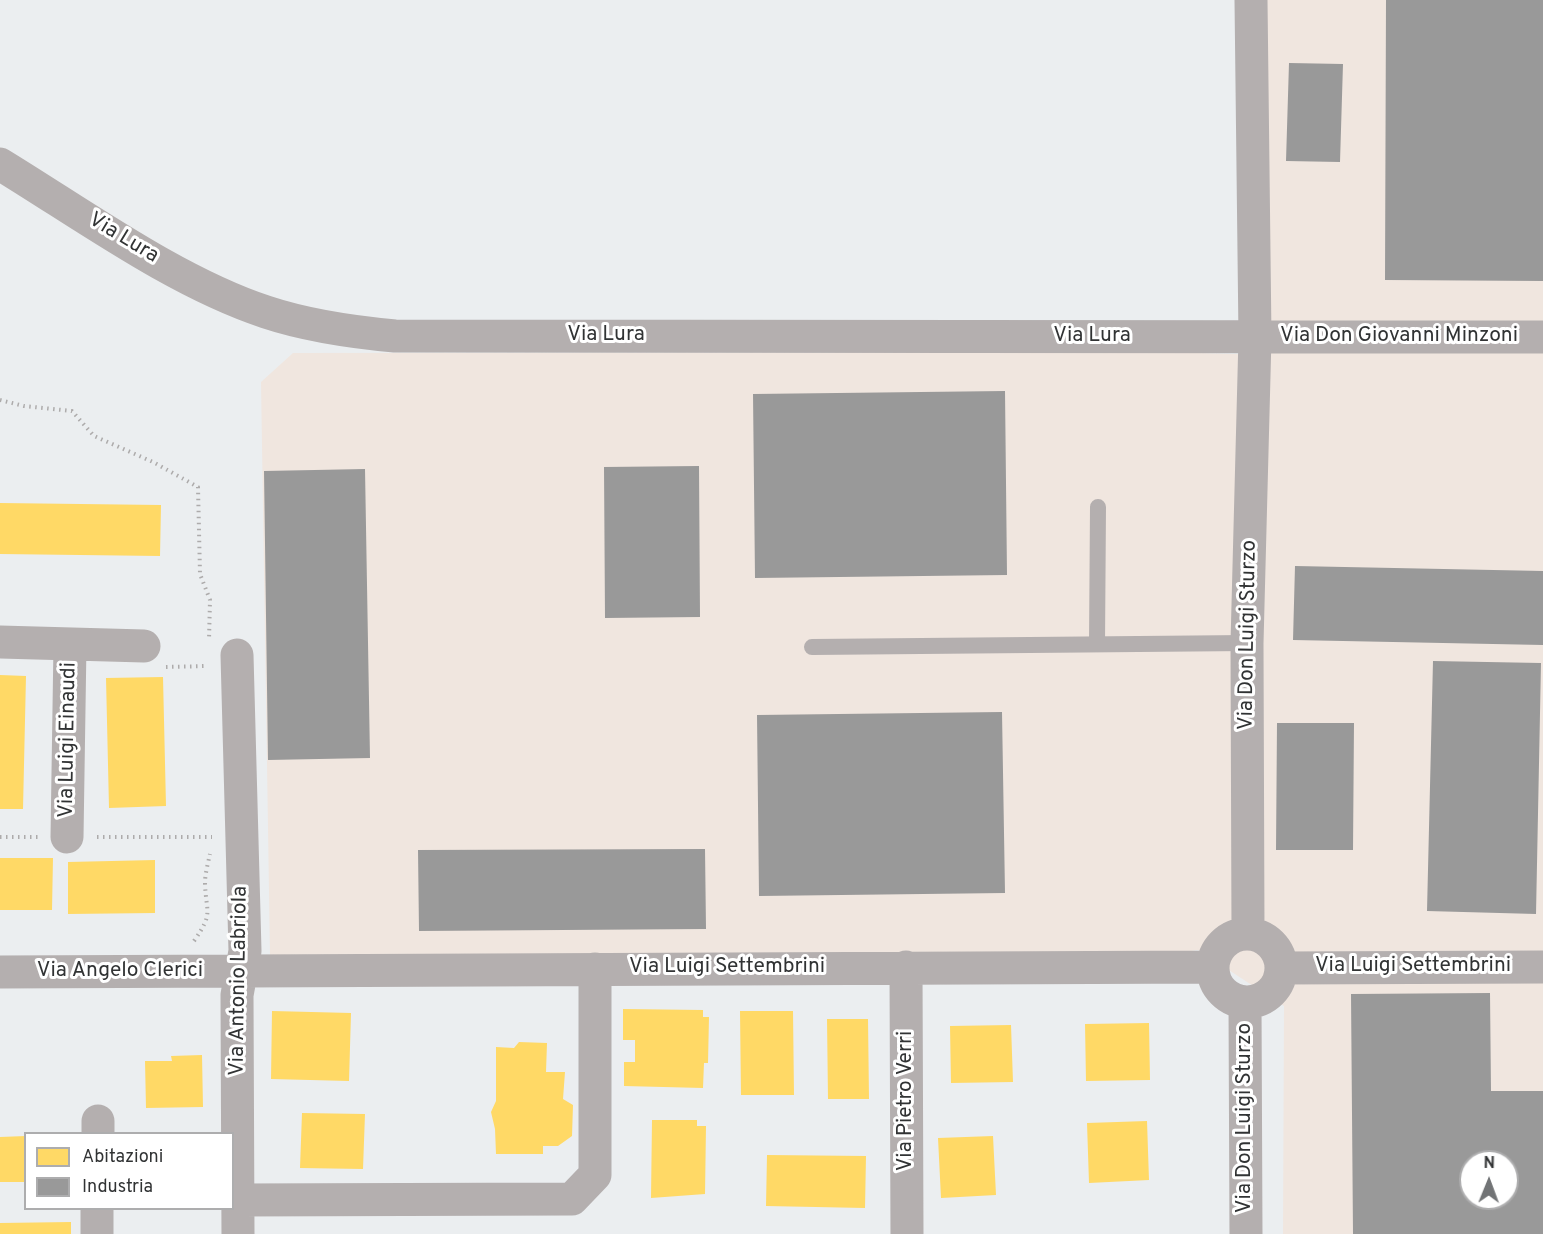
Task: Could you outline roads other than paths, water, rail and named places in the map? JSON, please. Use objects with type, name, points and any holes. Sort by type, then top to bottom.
[{"type":"street","name":"Via Don Luigi Sturzo","points":[[1248,933],[1247,643],[1255,337],[1251,0]]},
{"type":"street","name":"Via Lura","points":[[0,164],[158,261],[224,295],[264,312],[342,331],[395,336],[1255,337]]},
{"type":"street","name":"Via Don Giovanni Minzoni","points":[[1255,337],[1543,337]]},
{"type":"street","name":"Via Luigi Einaudi","points":[[0,642],[144,646]]},
{"type":"street","name":"Via Luigi Einaudi","points":[[68,837],[70,644]]},
{"type":"street","name":"Via Antonio Labriola","points":[[216,655],[245,951],[237,995],[238,1234]]},
{"type":"street","points":[[1248,933],[1258,935],[1276,948],[1282,968],[1280,979],[1267,997],[1245,1003],[1231,998],[1220,988],[1213,968],[1220,947],[1228,940],[1248,933]]},
{"type":"street","name":"Via Luigi Settembrini","points":[[240,971],[906,967],[1099,958],[1213,968]]},
{"type":"street","name":"Via Pietro Verri","points":[[906,967],[907,1234]]},
{"type":"street","name":"Via Luigi Settembrini","points":[[1282,968],[1543,967]]},
{"type":"street","points":[[237,1200],[572,1199],[595,1175],[595,969]]},
{"type":"street","name":"Via Angelo Clerici","points":[[0,972],[240,971]]},
{"type":"street","name":"Via Don Luigi Sturzo","points":[[1245,1003],[1246,1234]]},
{"type":"street","points":[[97,1210],[97,1234]]},
{"type":"lane","points":[[1098,507],[1098,644]]},
{"type":"lane","points":[[812,647],[1247,643]]}]
